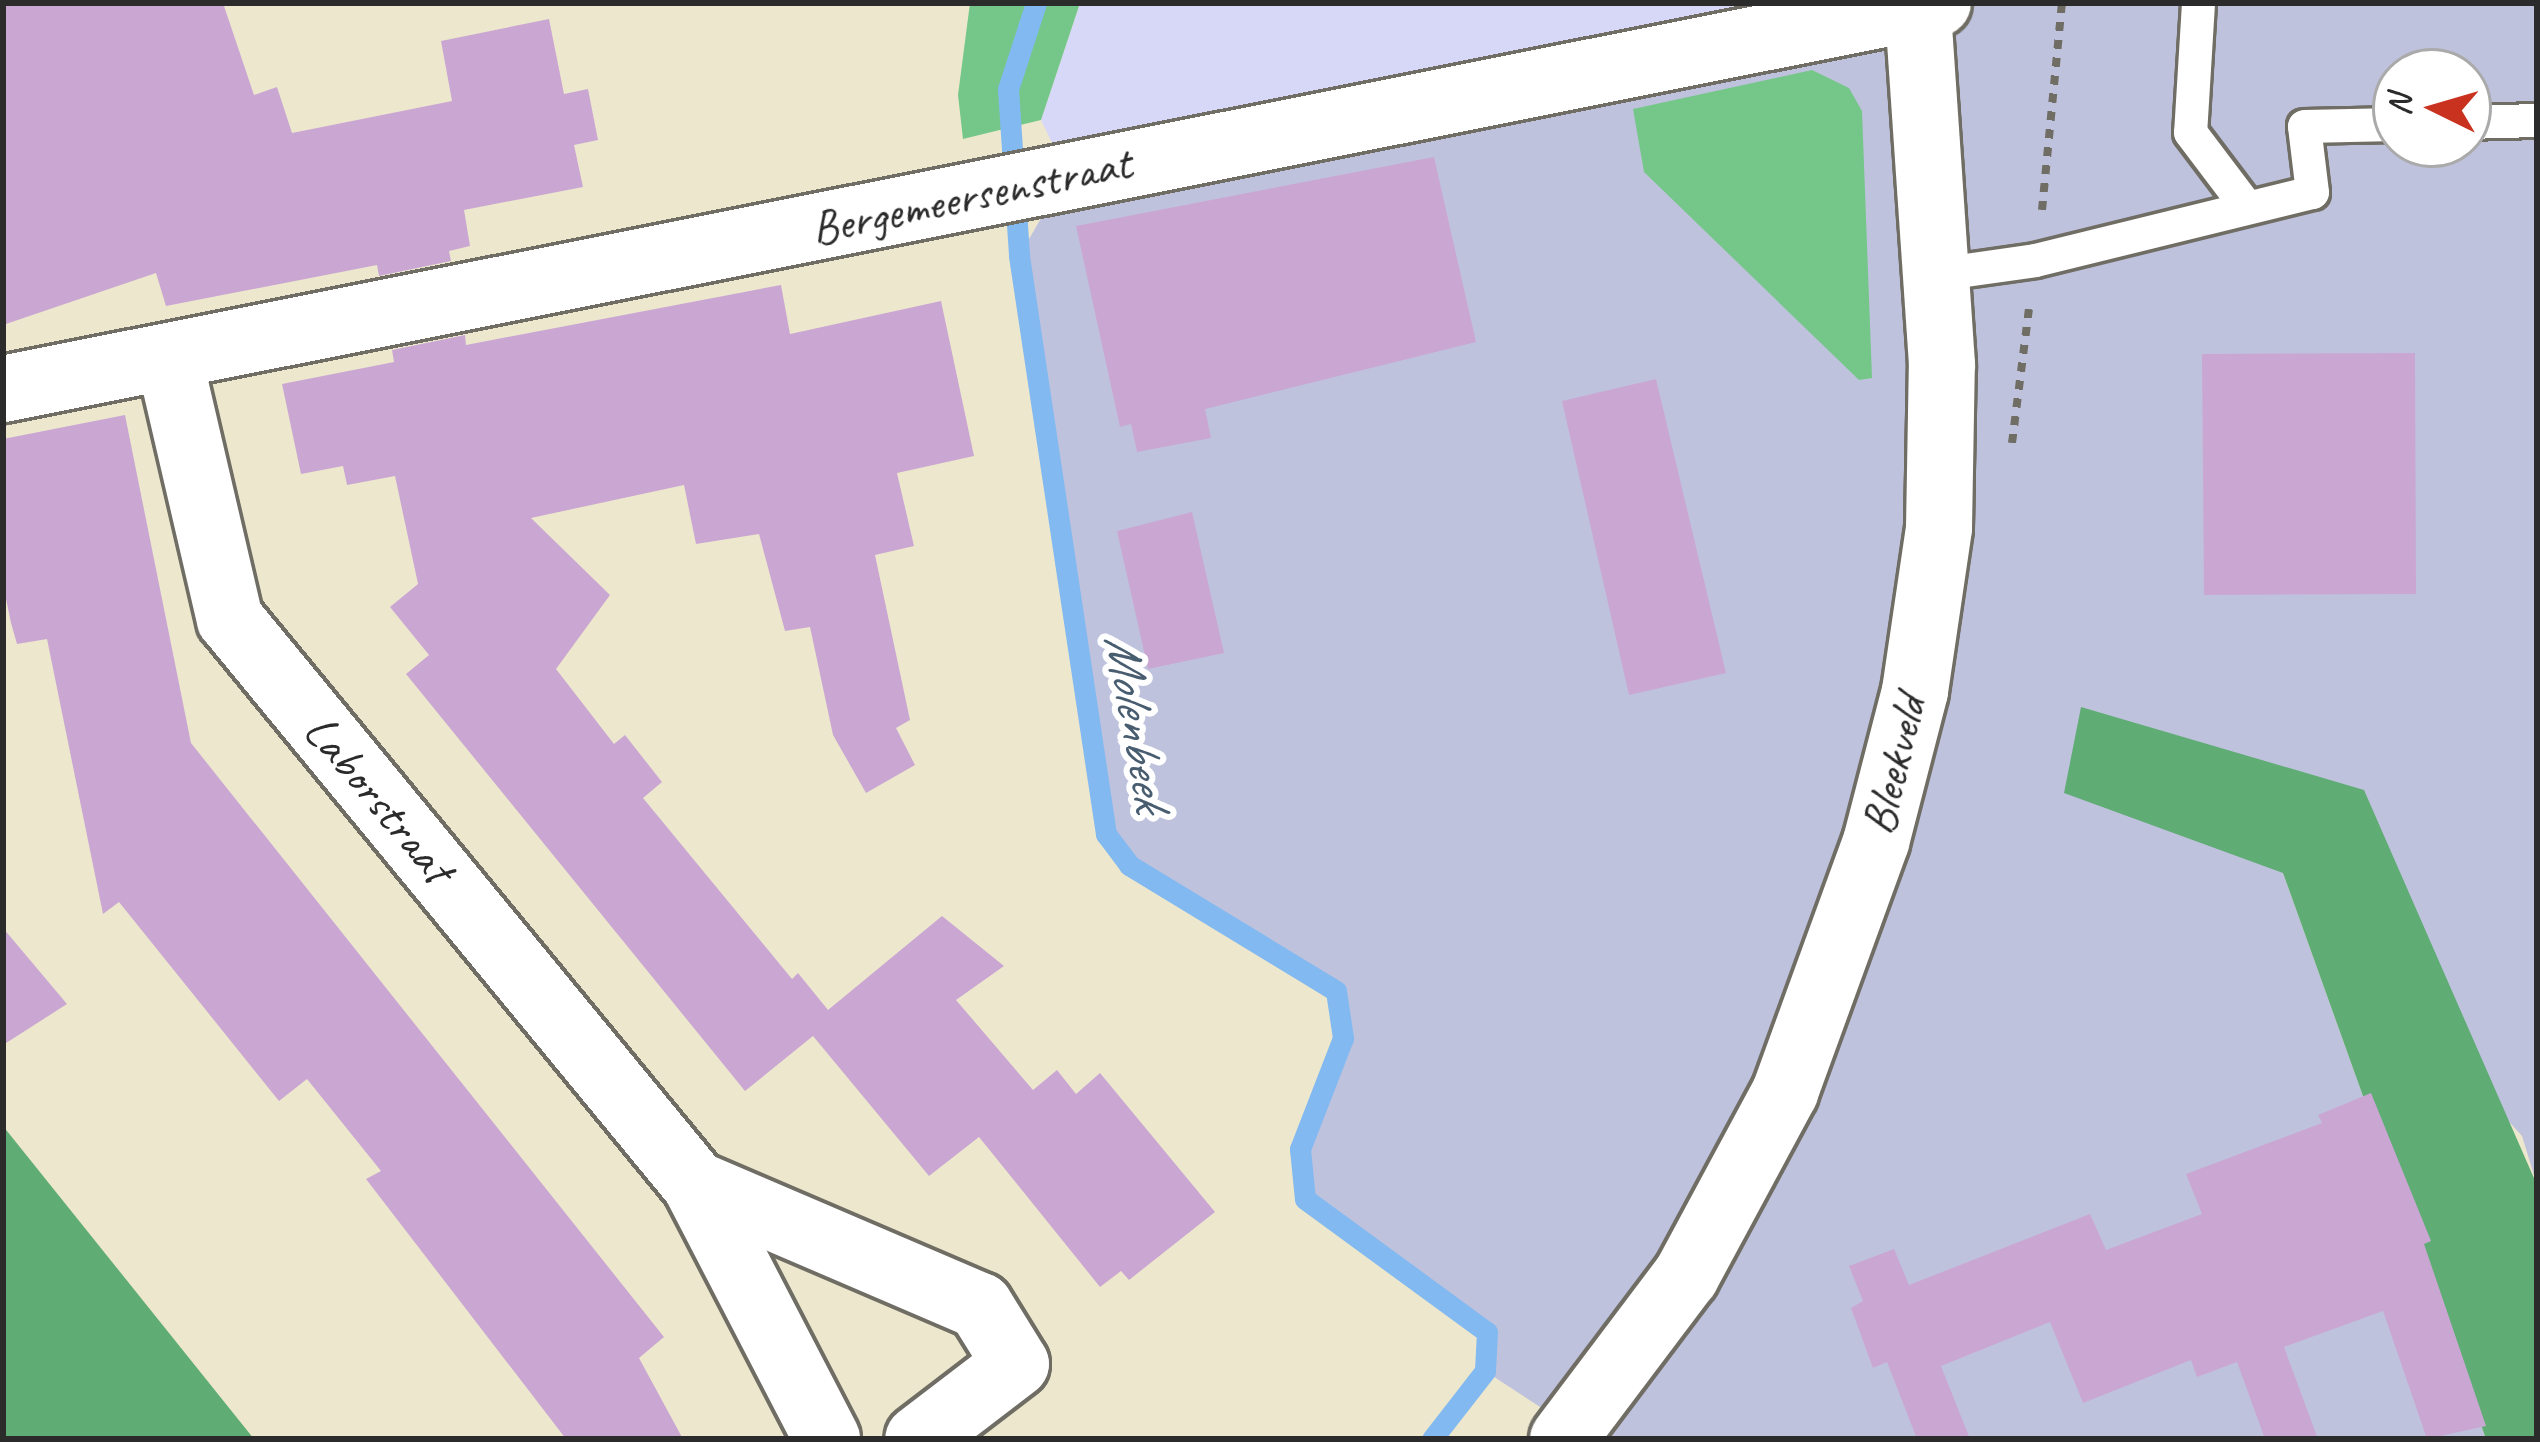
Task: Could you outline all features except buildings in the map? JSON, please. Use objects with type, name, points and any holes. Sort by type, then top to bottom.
[{"type":"street","name":"Bergemeersenstraat","points":[[3,389],[170,362],[1067,174],[1928,8]]},
{"type":"street","name":"Bleekveld","points":[[1563,1439],[1686,1276],[1785,1091],[1876,842],[1915,691],[1939,528],[1928,8]]},
{"type":"street","name":"Laborstraat","points":[[170,362],[230,619],[695,1184],[827,1439]]},
{"type":"street","name":"Laborstraat","points":[[695,1184],[980,1306],[1016,1364],[918,1439]]},
{"type":"lane","points":[[2198,3],[2190,132],[2246,206]]},
{"type":"lane","points":[[2492,121],[2537,120]]},
{"type":"lane","points":[[1937,274],[2035,260],[2312,192],[2303,127],[2372,125]]},
{"type":"shaded area","points":[[1080,3],[1938,3],[1067,174],[1041,120]]},
{"type":"shaded area","points":[[1938,3],[2537,3],[2537,1185],[2522,1136],[2283,873],[2486,1439],[1589,1439],[1485,1371],[1487,1332],[1305,1199],[1300,1149],[1343,1038],[1336,991],[1129,865],[1106,834],[1019,256],[1067,174]]},
{"type":"green space","points":[[970,3],[1080,3],[1041,120],[963,139],[958,95]]},
{"type":"green space","points":[[1812,70],[1849,88],[1862,111],[1872,378],[1859,380],[1644,172],[1633,109]]},
{"type":"green space","points":[[2081,707],[2364,790],[2537,1185],[2537,1439],[2486,1439],[2283,873],[2064,793]]},
{"type":"green space","points":[[3,1126],[254,1439],[3,1439]]},
{"type":"waterway","name":"Molenbeek","points":[[1036,3],[1008,89],[1019,256],[1106,834],[1129,865],[1336,991],[1343,1038],[1300,1149],[1305,1199],[1487,1332],[1485,1371],[1432,1439]]}]
